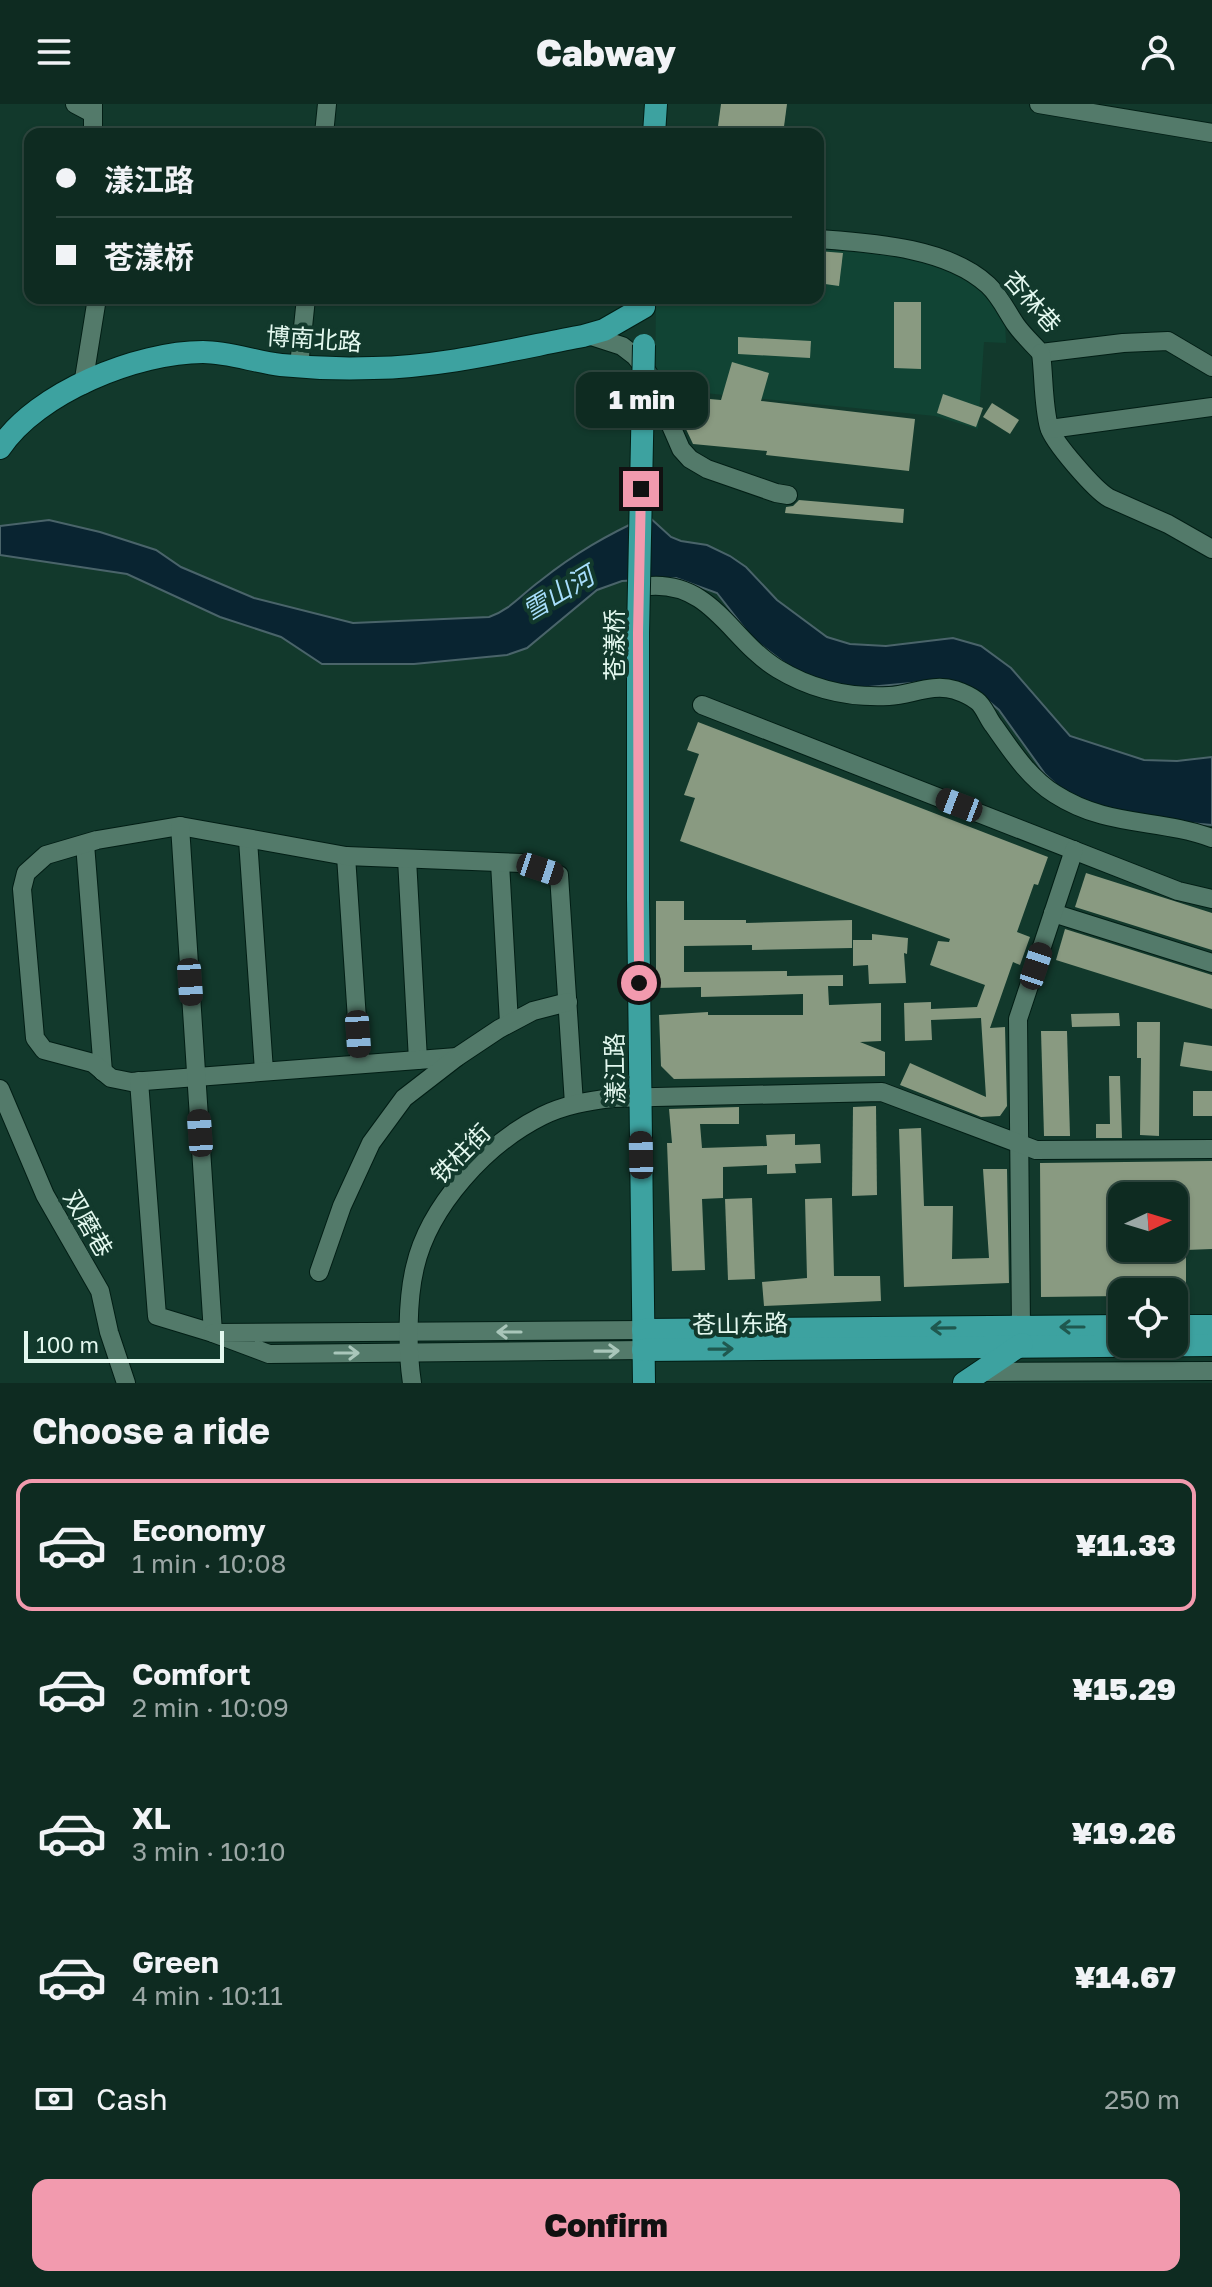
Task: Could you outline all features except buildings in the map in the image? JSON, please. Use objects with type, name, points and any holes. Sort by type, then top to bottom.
[{"type":"main road","points":[[654,128],[656,104]]},
{"type":"main road","name":"博南北路","points":[[0,448],[37,410],[83,385],[143,361],[185,353],[218,353],[299,366],[373,368],[424,365],[588,335],[604,330],[643,304]]},
{"type":"main road","name":"苍漾桥","points":[[638,898],[638,633],[645,304]]},
{"type":"main road","name":"漾江路","points":[[638,898],[644,1383]]},
{"type":"main road","points":[[1188,1326],[1212,1326]]},
{"type":"main road","name":"苍山东路","points":[[1022,1336],[1108,1327]]},
{"type":"main road","points":[[973,1378],[1022,1336]]},
{"type":"main road","name":"苍山东路","points":[[643,1340],[1022,1336],[1212,1345]]},
{"type":"street","points":[[75,104],[92,107],[93,128]]},
{"type":"street","points":[[325,128],[327,104]]},
{"type":"street","points":[[1039,104],[1212,133]]},
{"type":"street","name":"杏林巷","points":[[824,240],[865,243],[932,255],[953,262],[988,285],[1019,329],[1041,353],[1168,341],[1212,367]]},
{"type":"street","points":[[83,385],[96,304]]},
{"type":"street","points":[[299,366],[305,304]]},
{"type":"street","points":[[588,335],[622,346],[635,356],[648,373],[681,449],[690,459],[707,469],[788,495]]},
{"type":"street","points":[[1041,353],[1050,429],[1100,493],[1168,524],[1212,549]]},
{"type":"street","points":[[1050,429],[1212,407]]},
{"type":"street","points":[[650,586],[683,588],[704,599],[775,668],[806,684],[843,694],[890,696],[931,688],[954,690],[979,702],[1020,763],[1052,793],[1084,810],[1123,821],[1197,832],[1212,838]]},
{"type":"street","points":[[702,705],[1178,891],[1212,899]]},
{"type":"street","points":[[139,1081],[157,1316],[213,1333],[180,826]]},
{"type":"street","points":[[457,1057],[139,1081],[111,1078],[93,1063],[44,1050],[35,1038],[22,889],[26,873],[46,855],[85,844],[180,826],[346,856],[522,863],[559,875],[574,1104]]},
{"type":"street","points":[[248,840],[264,1071]]},
{"type":"street","points":[[85,844],[103,1072]]},
{"type":"street","points":[[1022,1336],[1018,1019],[1074,850]]},
{"type":"street","points":[[346,856],[360,1064]]},
{"type":"street","points":[[407,859],[418,1060]]},
{"type":"street","points":[[500,863],[509,1023]]},
{"type":"street","points":[[1053,913],[1212,963]]},
{"type":"street","points":[[319,1272],[342,1206],[371,1143],[404,1098],[457,1057],[509,1023],[533,1011],[568,1002]]},
{"type":"street","name":"双磨巷","points":[[0,1089],[45,1195],[100,1291],[109,1332],[126,1383]]},
{"type":"street","name":"铁柱街","points":[[412,1383],[411,1291],[415,1265],[428,1231],[446,1200],[465,1175],[514,1134],[540,1117],[574,1104],[612,1098],[882,1092],[1036,1150],[1212,1149]]},
{"type":"street","name":"苍山东路","points":[[213,1333],[411,1332],[643,1340]]},
{"type":"street","name":"苍山东路","points":[[213,1333],[269,1354],[411,1353],[643,1340]]},
{"type":"street","points":[[973,1378],[1212,1371]]},
{"type":"shaded area","points":[[824,247],[938,261],[980,285],[1005,321],[1006,343],[984,342],[978,429],[935,416],[655,388],[656,304],[824,304]]},
{"type":"water","name":"雪山河","points":[[648,516],[671,537],[707,545],[730,556],[746,567],[777,600],[827,637],[850,644],[886,646],[953,638],[981,646],[1011,668],[1070,736],[1144,760],[1177,761],[1212,757],[1212,825],[1132,818],[1086,803],[1061,789],[1045,774],[999,710],[979,693],[922,682],[858,688],[834,685],[794,670],[753,639],[717,593],[676,578],[622,581],[597,590],[527,648],[507,655],[414,664],[322,664],[281,637],[220,617],[127,574],[0,555],[0,526],[49,520],[156,550],[181,567],[254,598],[353,623],[489,617],[510,606],[579,553]]},
{"type":"route","points":[[639,983],[638,633],[641,489]]}]
